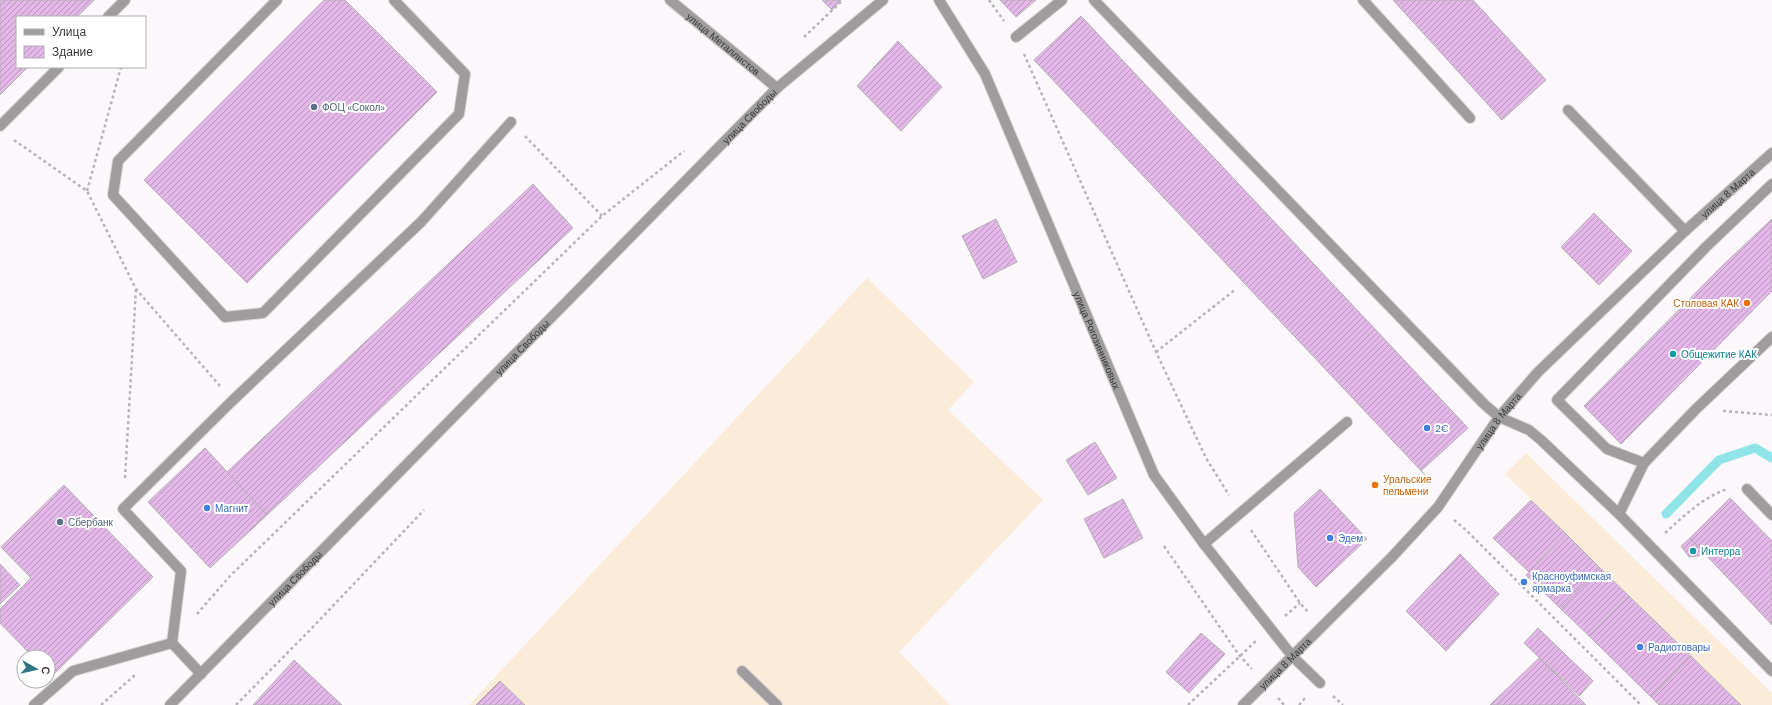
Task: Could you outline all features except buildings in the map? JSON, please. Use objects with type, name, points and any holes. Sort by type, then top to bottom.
[{"type":"street","points":[[109,16],[125,0]]},
{"type":"street","points":[[277,0],[118,161],[113,195],[225,317],[263,313],[459,114],[465,74],[394,0]]},
{"type":"street","name":"улица Металлистов","points":[[670,0],[777,88]]},
{"type":"street","name":"улица Свободы","points":[[170,705],[777,88],[883,0]]},
{"type":"street","name":"улица Рогозинниковых","points":[[939,0],[985,74],[1154,475],[1204,544],[1293,657],[1320,683]]},
{"type":"street","points":[[1016,38],[1062,0]]},
{"type":"street","points":[[1094,0],[1479,398],[1499,417],[1529,430],[1619,514],[1772,671]]},
{"type":"street","points":[[1363,0],[1470,118]]},
{"type":"street","points":[[0,126],[58,68]]},
{"type":"street","points":[[1568,110],[1685,231]]},
{"type":"street","points":[[172,643],[181,571],[123,509],[232,401],[421,222],[511,122]]},
{"type":"street","name":"улица 8 Марта","points":[[1243,705],[1392,557],[1438,507],[1499,417],[1538,372],[1685,231],[1772,153]]},
{"type":"street","points":[[1644,463],[1607,450],[1557,400],[1706,247],[1772,184]]},
{"type":"street","points":[[1619,514],[1644,463],[1696,409],[1772,337]]},
{"type":"street","points":[[1204,544],[1347,422]]},
{"type":"street","points":[[1747,489],[1772,515]]},
{"type":"street","points":[[172,643],[201,674]]},
{"type":"street","points":[[34,705],[72,671],[172,643]]},
{"type":"street","points":[[742,671],[777,705]]},
{"type":"path","points":[[803,38],[843,0]]},
{"type":"path","points":[[989,0],[1016,38],[1156,352],[1206,458],[1240,513],[1300,603],[1322,628]]},
{"type":"path","points":[[87,192],[121,68]]},
{"type":"path","points":[[511,122],[602,216]]},
{"type":"path","points":[[12,139],[87,192],[136,289],[232,401]]},
{"type":"path","points":[[196,615],[230,576],[602,216],[689,147]]},
{"type":"path","points":[[123,509],[136,289]]},
{"type":"path","points":[[1156,352],[1236,289]]},
{"type":"path","points":[[1696,409],[1772,415]]},
{"type":"path","points":[[1650,546],[1698,503],[1716,492],[1731,487],[1747,489]]},
{"type":"path","points":[[1438,507],[1466,530],[1641,705]]},
{"type":"path","points":[[236,705],[311,629],[424,510]]},
{"type":"path","points":[[1164,546],[1239,655],[1284,705]]},
{"type":"path","points":[[1188,705],[1239,655],[1300,603]]},
{"type":"path","points":[[101,705],[136,674]]},
{"type":"shaded area","points":[[867,278],[974,382],[948,410],[1043,500],[899,652],[950,705],[469,705]]},
{"type":"shaded area","points":[[1526,453],[1772,693],[1772,705],[1741,705],[1505,474]]},
{"type":"waterway","points":[[1666,514],[1719,460],[1755,448],[1772,458]]},
{"type":"place","name":"ФОЦ «Сокол»","points":[[314,107]]},
{"type":"place","name":"Столовая КАК","points":[[1747,303]]},
{"type":"place","name":"Общежитие КАК","points":[[1673,354]]},
{"type":"place","name":"2€","points":[[1427,428]]},
{"type":"place","name":"Уральские пельмени","points":[[1375,485]]},
{"type":"place","name":"Магнит","points":[[207,508]]},
{"type":"place","name":"Сбербанк","points":[[60,522]]},
{"type":"place","name":"Эдем","points":[[1330,538]]},
{"type":"place","name":"Интерра","points":[[1693,551]]},
{"type":"place","name":"Красноуфимская ярмарка","points":[[1524,582]]},
{"type":"place","name":"Радиотовары","points":[[1640,647]]}]
